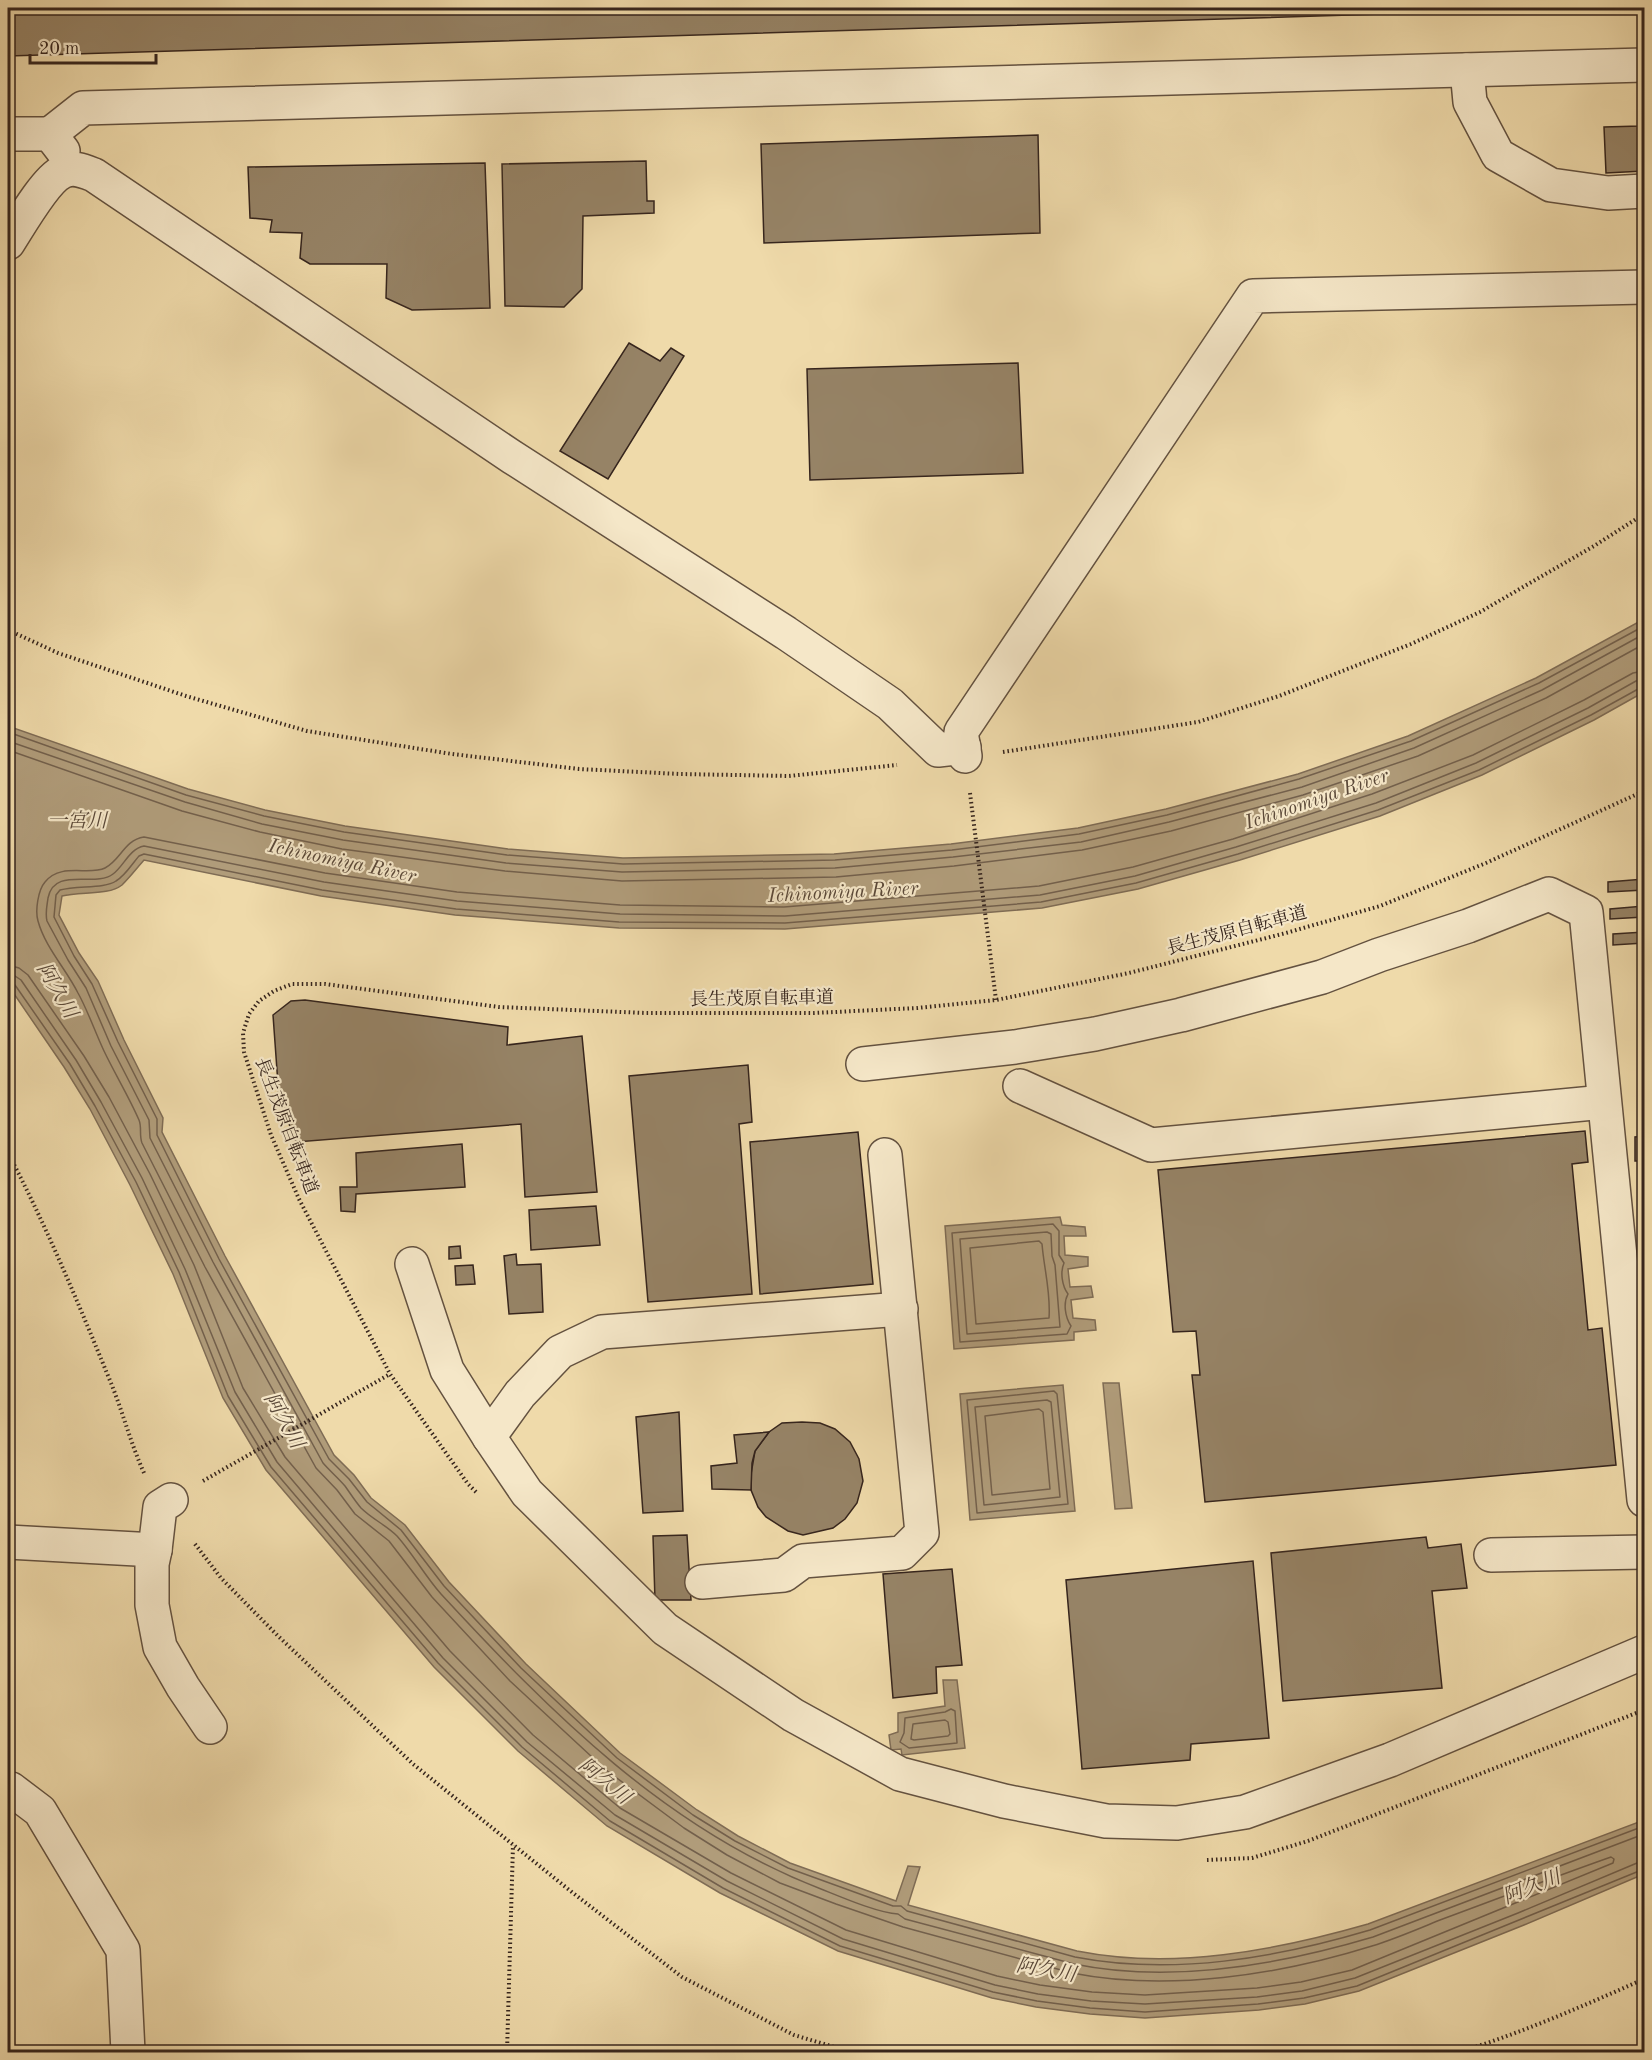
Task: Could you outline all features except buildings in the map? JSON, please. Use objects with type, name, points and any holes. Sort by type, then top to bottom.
[{"type":"street","points":[[8,134],[50,134],[83,108],[1644,65]]},
{"type":"street","points":[[1467,70],[1470,102],[1498,155],[1551,185],[1608,193],[1644,191]]},
{"type":"street","points":[[50,134],[77,169]]},
{"type":"street","points":[[8,243],[48,184],[62,172],[77,169],[94,175],[512,457],[786,633],[890,704],[938,750],[966,763]]},
{"type":"street","points":[[966,763],[961,732],[1253,296],[1644,287]]},
{"type":"street","points":[[863,1064],[1016,1047],[1095,1034],[1181,1015],[1322,977],[1379,955],[1468,926],[1549,894],[1586,912],[1644,1500]]},
{"type":"street","points":[[1020,1086],[1151,1145],[1604,1102]]},
{"type":"street","points":[[702,1582],[784,1575],[803,1561],[902,1553],[922,1533],[885,1155]]},
{"type":"street","points":[[412,1264],[447,1370],[527,1493],[665,1629],[793,1714],[900,1774],[1004,1801],[1106,1821],[1177,1823],[1245,1812],[1390,1760],[1644,1653]]},
{"type":"street","points":[[489,1437],[519,1394],[560,1352],[602,1332],[901,1309]]},
{"type":"street","points":[[166,1503],[152,1564],[152,1605],[160,1647],[183,1687],[210,1726]]},
{"type":"street","points":[[8,1542],[154,1550]]},
{"type":"street","points":[[1491,1555],[1644,1552]]},
{"type":"street","points":[[8,1789],[40,1811],[123,1950],[128,2052]]},
{"type":"path","points":[[966,763],[996,1000]]},
{"type":"path","name":"長生茂原自転車道","points":[[477,1492],[468,1484],[390,1374],[299,1199],[271,1135],[244,1052],[243,1033],[249,1014],[259,1001],[274,991],[292,984],[325,984],[499,1007],[645,1013],[814,1013],[917,1008],[996,1000],[1129,973],[1286,933],[1380,906],[1486,863],[1644,791]]},
{"type":"path","points":[[8,1153],[63,1269],[111,1385],[134,1451],[176,1519],[221,1578],[413,1764],[573,1893],[682,1977],[794,2035],[851,2052]]},
{"type":"path","points":[[166,1503],[390,1374]]},
{"type":"path","points":[[1197,1860],[1252,1858],[1308,1840],[1644,1710]]},
{"type":"path","points":[[507,2052],[513,1844]]},
{"type":"path","points":[[1459,2052],[1577,2008],[1644,1979]]},
{"type":"water","points":[[1644,619],[1644,692],[1594,720],[1482,775],[1380,816],[1240,860],[1138,889],[1042,908],[785,929],[619,928],[455,915],[321,896],[144,860],[122,885],[116,888],[109,891],[62,896],[59,915],[79,953],[98,981],[124,1040],[163,1118],[162,1132],[225,1256],[334,1455],[354,1475],[371,1498],[405,1525],[449,1582],[526,1664],[620,1753],[697,1810],[738,1836],[790,1863],[896,1901],[908,1866],[920,1867],[908,1905],[1077,1951],[1150,1959],[1223,1955],[1296,1942],[1368,1924],[1644,1820],[1644,1874],[1359,1991],[1305,2004],[1259,2010],[1145,2018],[1036,2007],[992,1998],[838,1951],[720,1893],[607,1826],[518,1751],[434,1667],[266,1470],[223,1398],[173,1274],[90,1109],[8,985],[8,726],[188,789],[265,810],[345,826],[508,849],[623,858],[834,854],[951,844],[1078,828],[1166,809],[1298,774],[1408,736],[1536,678]]},
{"type":"water","points":[[1060,1217],[1062,1225],[1085,1227],[1086,1236],[1064,1236],[1065,1255],[1088,1257],[1088,1266],[1068,1269],[1070,1287],[1091,1286],[1093,1297],[1071,1300],[1073,1318],[1095,1320],[1096,1330],[1074,1332],[1074,1340],[954,1349],[945,1226]]},
{"type":"water","points":[[1103,1383],[1119,1383],[1132,1508],[1115,1509]]},
{"type":"water","points":[[1063,1385],[1075,1511],[970,1520],[960,1394]]},
{"type":"water","points":[[943,1680],[957,1680],[965,1748],[902,1755],[901,1749],[891,1750],[889,1735],[898,1732],[898,1713],[945,1706]]},
{"type":"water label","name":"Ichinomiya River","points":[[1317,800]]},
{"type":"water label","name":"一宮川","points":[[77,822]]},
{"type":"water label","name":"Ichinomiya River","points":[[342,862]]},
{"type":"water label","name":"Ichinomiya River","points":[[843,893]]},
{"type":"water label","name":"阿久川","points":[[56,991]]},
{"type":"water label","name":"阿久川","points":[[283,1421]]},
{"type":"water label","name":"阿久川","points":[[604,1782]]},
{"type":"water label","name":"阿久川","points":[[1532,1888]]},
{"type":"water label","name":"阿久川","points":[[1046,1971]]}]
